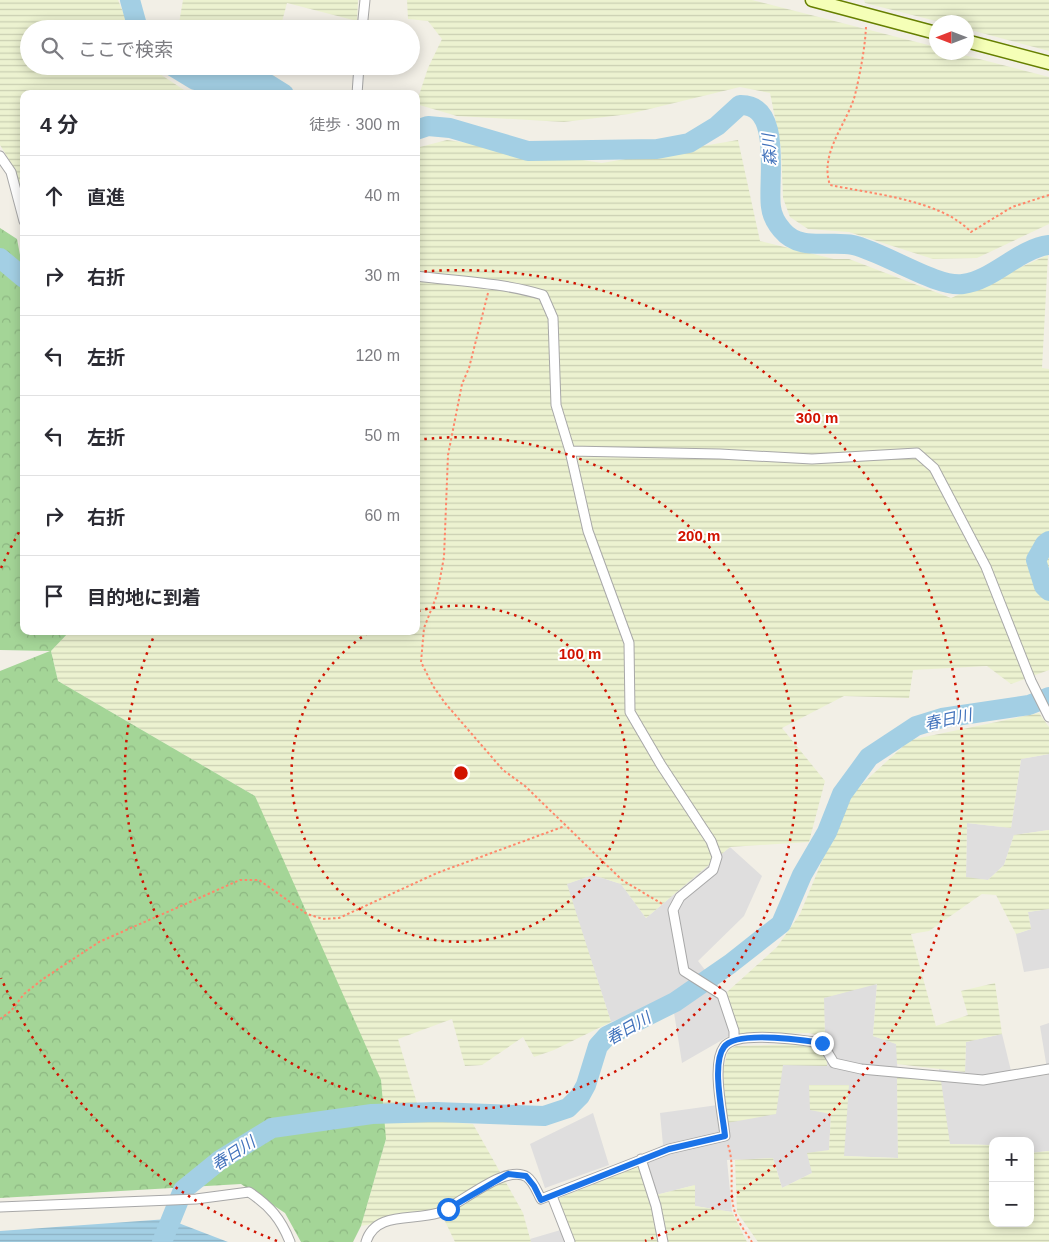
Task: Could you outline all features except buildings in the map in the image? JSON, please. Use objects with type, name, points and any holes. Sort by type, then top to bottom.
[{"type":"street","points":[[363,20],[365,0]]},
{"type":"street","points":[[812,0],[929,31]]},
{"type":"street","points":[[974,43],[1049,63]]},
{"type":"street","points":[[357,90],[358,75]]},
{"type":"street","points":[[0,156],[11,172],[20,206]]},
{"type":"street","points":[[420,277],[490,286],[517,286],[544,295],[553,318],[556,405],[570,451],[588,531],[628,643],[630,712],[661,765],[711,841],[717,857],[713,870],[680,896],[673,910],[684,972],[722,995],[734,1031],[734,1039]]},
{"type":"street","points":[[570,451],[720,454],[812,459],[917,453],[934,468],[986,566],[1031,681],[1048,715]]},
{"type":"street","points":[[366,1242],[369,1232],[380,1222],[432,1215],[448,1209],[508,1174],[526,1176],[541,1200],[669,1149],[725,1136],[718,1073],[723,1048],[734,1039],[790,1038],[822,1043],[834,1063],[861,1069],[983,1080],[1049,1069]]},
{"type":"street","points":[[641,1159],[656,1206],[663,1242]]},
{"type":"street","points":[[0,1207],[184,1199],[249,1192],[263,1202],[283,1223],[290,1242]]},
{"type":"street","points":[[552,1196],[570,1242]]},
{"type":"path","points":[[866,14],[866,30],[854,96],[840,127],[826,173],[830,185],[929,207],[962,223],[971,232],[1012,207],[1049,195]]},
{"type":"path","points":[[490,286],[469,368],[462,384],[448,454],[444,557],[437,595],[424,628],[421,662],[432,686],[503,770],[525,786],[622,880],[673,910]]},
{"type":"path","points":[[0,1019],[43,979],[99,942],[240,880],[259,880],[307,914],[324,919],[339,918],[437,873],[565,826]]},
{"type":"path","points":[[725,1136],[732,1156],[736,1217],[752,1242]]},
{"type":"shaded area","points":[[1049,754],[1049,830],[1014,835],[1004,865],[988,880],[966,878],[967,823],[1011,828],[1021,759]]},
{"type":"shaded area","points":[[730,847],[762,876],[744,916],[698,961],[727,998],[729,1036],[682,1063],[672,1000],[611,1022],[566,884],[593,875],[621,884],[646,918]]},
{"type":"shaded area","points":[[1049,909],[1049,968],[1024,972],[1016,934],[1031,929],[1028,912]]},
{"type":"shaded area","points":[[877,983],[873,1036],[897,1044],[898,1158],[843,1156],[848,1085],[831,1114],[829,1150],[812,1173],[782,1188],[773,1158],[727,1160],[732,1212],[695,1206],[695,1185],[656,1195],[643,1155],[663,1145],[660,1113],[725,1104],[783,1065],[827,1065],[823,998]]},
{"type":"shaded area","points":[[1049,1023],[1049,1151],[1034,1153],[1034,1137],[989,1137],[989,1145],[949,1144],[939,1069],[965,1072],[966,1042],[1002,1034],[1013,1079],[1048,1075],[1040,1026]]},
{"type":"shaded area","points":[[593,1113],[609,1165],[545,1188],[530,1144]]},
{"type":"shaded area","points":[[564,1229],[567,1242],[531,1242],[530,1239]]},
{"type":"green space","points":[[0,0],[118,0],[126,20],[20,20],[20,75],[162,75],[184,90],[20,90],[20,191],[13,166],[0,145]]},
{"type":"green space","points":[[183,0],[358,0],[357,20],[287,3],[282,20],[180,20]]},
{"type":"green space","points":[[407,0],[752,0],[929,45],[929,60],[974,60],[974,58],[1049,77],[1049,224],[977,258],[933,259],[849,232],[808,229],[790,217],[783,198],[781,148],[770,93],[740,87],[629,114],[564,122],[457,116],[420,105],[420,92],[428,68],[442,39],[428,21],[408,19]]},
{"type":"green space","points":[[864,0],[1049,0],[1049,51],[974,31],[974,15],[929,15],[929,19],[865,3]]},
{"type":"green space","points":[[447,140],[602,163],[738,140],[760,241],[834,259],[849,259],[951,298],[1048,255],[1042,368],[1049,369],[1049,670],[1011,684],[987,666],[913,670],[909,698],[844,696],[782,728],[825,781],[809,842],[730,847],[646,918],[621,884],[593,875],[567,884],[611,1022],[554,1050],[534,1057],[523,1037],[482,1065],[465,1066],[452,1019],[398,1039],[422,1120],[473,1124],[523,1213],[531,1242],[455,1242],[440,1211],[361,1226],[386,1139],[255,796],[58,681],[51,651],[66,635],[420,635],[420,147]]},
{"type":"green space","points":[[0,228],[17,239],[20,255],[20,635],[66,635],[51,651],[58,681],[255,796],[381,1080],[386,1139],[361,1226],[353,1242],[301,1242],[285,1213],[241,1184],[0,1198],[0,671],[50,651],[0,650]]},
{"type":"green space","points":[[1039,713],[1049,727],[1049,754],[1021,759],[1011,828],[967,823],[966,877],[988,880],[1004,865],[1014,835],[1049,830],[1049,909],[1028,912],[1031,929],[1016,934],[996,895],[982,894],[929,931],[911,934],[936,1026],[968,1015],[961,991],[995,983],[1002,1034],[966,1042],[965,1072],[897,1064],[896,1044],[873,1036],[877,984],[824,998],[825,1037],[809,1033],[739,1034],[736,1030],[727,992],[777,947],[800,914],[849,796],[910,740]]},
{"type":"green space","points":[[814,1045],[827,1055],[827,1066],[783,1065],[776,1114],[727,1123],[723,1071],[730,1049],[736,1046]]},
{"type":"green space","points":[[897,1077],[941,1081],[950,1144],[989,1145],[989,1227],[1034,1227],[1034,1153],[1049,1151],[1049,1242],[758,1242],[737,1212],[735,1160],[773,1158],[782,1188],[812,1173],[807,1153],[829,1150],[831,1114],[810,1110],[809,1085],[849,1085],[844,1156],[898,1158]]},
{"type":"green space","points":[[640,1165],[655,1221],[658,1242],[574,1242],[557,1199]]},
{"type":"green space","points":[[695,1185],[695,1206],[732,1212],[747,1242],[666,1242],[656,1195]]},
{"type":"water","points":[[168,1219],[228,1242],[0,1242],[0,1231]]},
{"type":"waterway","points":[[130,0],[136,20]]},
{"type":"waterway","points":[[187,75],[195,80],[268,84],[278,90]]},
{"type":"waterway","name":"森川","points":[[420,129],[428,126],[450,128],[528,151],[657,149],[689,143],[717,126],[740,105],[754,108],[763,117],[771,146],[770,195],[772,213],[782,230],[789,237],[797,241],[815,244],[853,245],[939,281],[952,284],[963,284],[985,277],[1027,252],[1049,245]]},
{"type":"waterway","name":"森川","points":[[0,258],[20,275]]},
{"type":"waterway","name":"春日川","points":[[1049,541],[1045,544],[1036,560],[1044,586],[1049,591]]},
{"type":"waterway","name":"春日川","points":[[162,1242],[183,1190],[220,1160],[272,1128],[372,1114],[436,1112],[544,1116],[568,1108],[580,1096],[586,1085],[598,1046],[607,1036],[675,1002],[730,964],[781,924],[802,875],[827,832],[842,794],[869,757],[916,726],[942,718],[1029,705],[1049,697]]},
{"type":"route","points":[[448,1209],[498,1178],[508,1174],[526,1176],[541,1200],[669,1149],[725,1136],[718,1073],[719,1060],[723,1048],[734,1039],[790,1038],[822,1043]]}]
